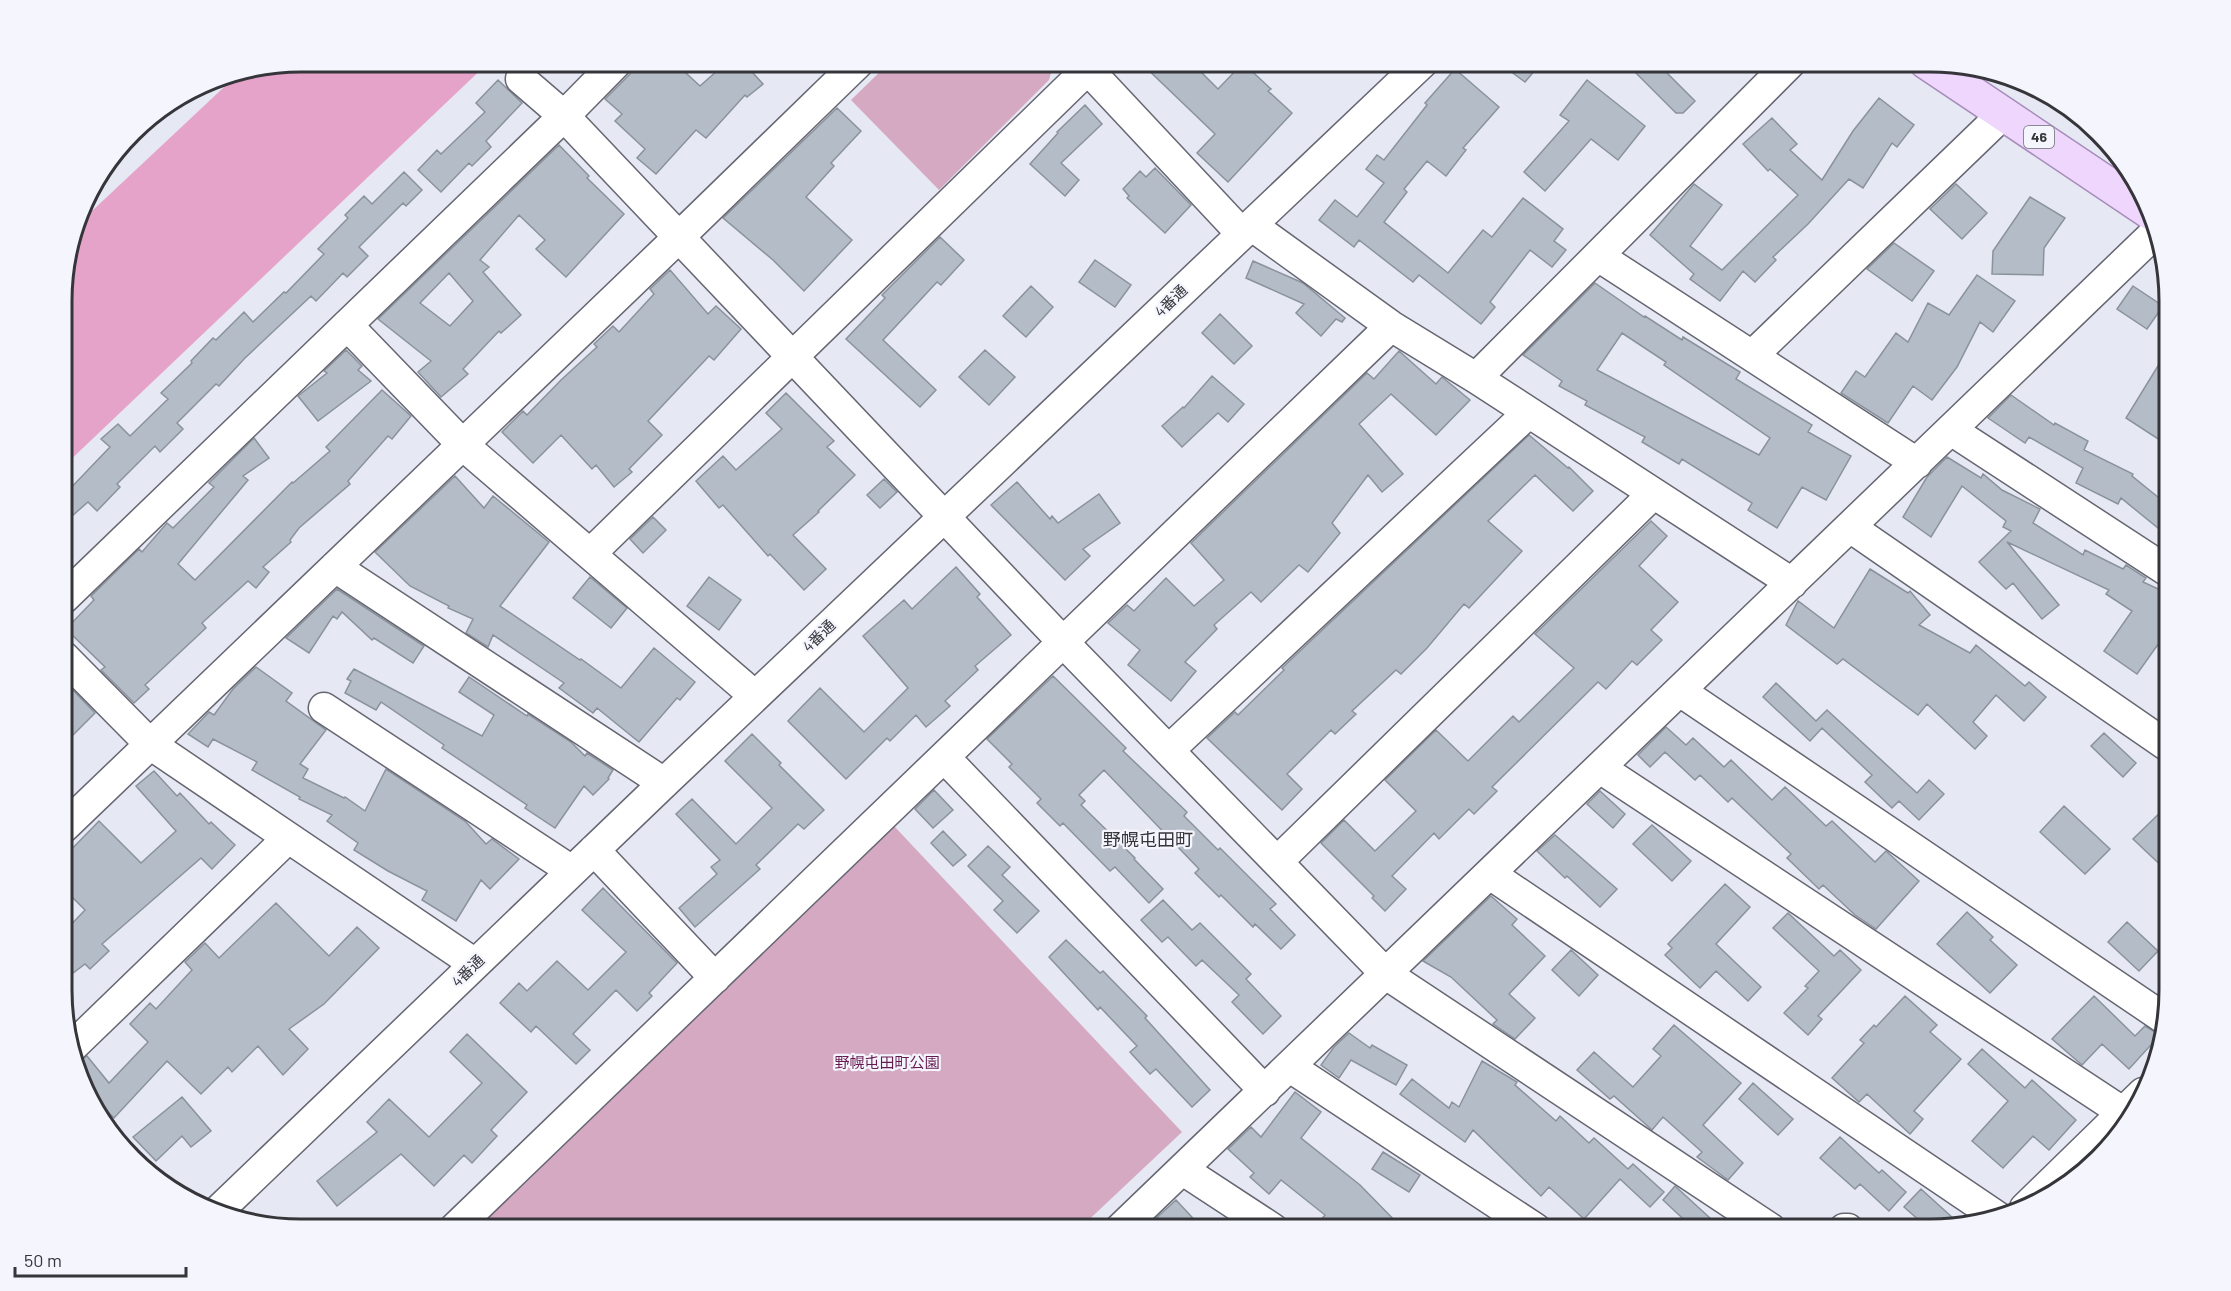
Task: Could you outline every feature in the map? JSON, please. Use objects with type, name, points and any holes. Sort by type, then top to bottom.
[{"type":"main road","name":"46","points":[[1941,72],[2137,203]]},
{"type":"street","points":[[72,589],[607,72]]},
{"type":"street","points":[[72,818],[849,72]]},
{"type":"street","points":[[590,554],[793,357],[1080,72]]},
{"type":"street","points":[[1096,72],[1246,230],[1391,326],[1476,378],[1527,414],[1792,583]]},
{"type":"street","name":"4番通","points":[[224,1205],[755,696],[1412,72]]},
{"type":"street","points":[[1476,378],[1781,72]]},
{"type":"street","points":[[521,79],[564,116],[1063,642],[1386,974],[1756,1219]]},
{"type":"street","points":[[1753,355],[2004,113]]},
{"type":"street","points":[[1131,1219],[2150,238]]},
{"type":"street","points":[[1598,256],[1917,463]]},
{"type":"street","points":[[347,325],[463,445],[755,696]]},
{"type":"street","points":[[464,1219],[1391,326]]},
{"type":"street","points":[[1168,750],[1527,414]]},
{"type":"street","points":[[1951,430],[2159,565]]},
{"type":"street","points":[[1277,862],[1653,494]]},
{"type":"street","points":[[1850,527],[2159,738]]},
{"type":"street","points":[[335,567],[664,783]]},
{"type":"street","points":[[72,666],[150,744],[475,964]]},
{"type":"street","points":[[1680,691],[2158,1014]]},
{"type":"street","points":[[324,708],[572,871]]},
{"type":"street","points":[[944,757],[1264,1091]]},
{"type":"street","points":[[1600,768],[2128,1105]]},
{"type":"street","points":[[78,1041],[288,838]]},
{"type":"street","points":[[594,850],[715,978]]},
{"type":"street","points":[[1490,874],[1989,1211]]},
{"type":"street","points":[[1290,1067],[1521,1219]]},
{"type":"street","points":[[2050,1185],[2119,1118]]},
{"type":"street","points":[[1183,1170],[1258,1219]]},
{"type":"green space","points":[[880,72],[1051,72],[1049,80],[939,190],[851,100]]},
{"type":"green space","name":"野幌屯田町公園","points":[[894,826],[1182,1132],[1090,1219],[481,1219]]},
{"type":"shaded area","points":[[286,72],[478,72],[72,458],[72,286],[76,257],[89,214],[227,84],[257,76]]},
{"type":"building","points":[[631,72],[685,72],[700,86],[716,72],[754,72],[763,84],[747,97],[745,95],[706,138],[696,130],[656,174],[637,158],[645,149],[615,121],[622,114],[605,99]]},
{"type":"building","points":[[1150,72],[1201,72],[1218,89],[1234,72],[1253,72],[1271,89],[1268,91],[1292,113],[1228,182],[1197,153],[1215,134]]},
{"type":"building","points":[[1452,72],[1458,72],[1499,107],[1463,148],[1466,150],[1446,176],[1427,161],[1404,189],[1407,192],[1384,222],[1448,273],[1483,230],[1492,237],[1523,198],[1563,229],[1554,241],[1566,250],[1552,267],[1530,250],[1490,302],[1495,307],[1481,324],[1419,275],[1413,282],[1359,240],[1354,247],[1319,220],[1335,200],[1357,217],[1384,183],[1366,169],[1377,155],[1384,160],[1427,105],[1425,103]]},
{"type":"building","points":[[1512,72],[1534,72],[1525,82]]},
{"type":"building","points":[[1635,72],[1666,72],[1695,101],[1683,113],[1676,113]]},
{"type":"building","points":[[498,80],[522,103],[486,141],[491,147],[472,166],[469,163],[441,192],[418,170],[437,150],[441,154],[485,112],[476,103]]},
{"type":"building","points":[[1587,80],[1645,126],[1618,160],[1591,139],[1545,191],[1524,172],[1569,121],[1560,115]]},
{"type":"building","points":[[1879,98],[1914,125],[1897,147],[1892,143],[1863,188],[1849,179],[1808,224],[1773,257],[1776,260],[1755,282],[1743,271],[1720,301],[1690,279],[1694,274],[1650,235],[1694,184],[1722,205],[1690,246],[1722,270],[1798,195],[1770,169],[1768,171],[1743,144],[1772,118],[1797,144],[1790,150],[1822,180],[1853,131]]},
{"type":"building","points":[[1085,105],[1102,124],[1061,163],[1079,180],[1065,196],[1030,164],[1057,132]]},
{"type":"building","points":[[837,108],[861,131],[831,163],[834,166],[806,197],[852,240],[804,291],[773,260],[723,218]]},
{"type":"building","points":[[559,145],[589,176],[587,178],[624,214],[566,277],[536,249],[545,240],[519,215],[480,260],[489,267],[483,272],[521,315],[501,333],[499,331],[463,369],[468,374],[441,397],[418,372],[431,361],[378,319]],"holes":[[[449,273],[473,301],[450,326],[420,303]]]},
{"type":"building","points":[[1155,168],[1191,205],[1165,233],[1127,198],[1129,196],[1123,189],[1140,171],[1146,177]]},
{"type":"building","points":[[404,172],[422,190],[406,206],[403,203],[359,247],[368,256],[347,277],[343,273],[316,301],[311,296],[245,358],[219,386],[216,384],[177,423],[183,429],[160,452],[155,446],[117,484],[120,487],[97,511],[88,502],[72,516],[72,487],[110,447],[101,439],[118,424],[130,436],[168,399],[161,393],[192,363],[191,361],[213,338],[216,340],[244,312],[253,322],[284,292],[286,293],[324,254],[318,249],[348,218],[345,215],[364,196],[372,204]]},
{"type":"building","points":[[1956,184],[1987,213],[1962,239],[1930,209]]},
{"type":"building","points":[[2030,197],[2065,218],[2044,248],[2043,275],[1992,274],[1993,251]]},
{"type":"building","points":[[940,237],[964,260],[941,285],[937,282],[883,340],[936,390],[920,407],[846,339],[885,298],[882,295]]},
{"type":"building","points":[[1894,243],[1934,271],[1912,301],[1867,269]]},
{"type":"building","points":[[1095,260],[1131,285],[1115,307],[1079,282]]},
{"type":"building","points":[[1253,261],[1303,283],[1345,318],[1342,322],[1336,319],[1321,336],[1296,313],[1304,304],[1246,278]]},
{"type":"building","points":[[670,270],[708,314],[716,306],[741,329],[714,360],[709,356],[648,421],[662,435],[629,469],[632,472],[614,487],[596,465],[592,469],[561,435],[533,463],[502,432],[523,411],[527,415],[597,347],[594,344],[613,326],[619,332],[654,294],[650,289]]},
{"type":"building","points":[[1977,275],[2015,301],[1993,332],[1980,322],[1957,367],[1932,400],[1913,386],[1888,423],[1841,393],[1856,371],[1865,377],[1896,333],[1908,342],[1928,303],[1949,315]]},
{"type":"building","points":[[1595,283],[1644,317],[1682,340],[1683,337],[1740,372],[1736,379],[1812,425],[1808,432],[1851,456],[1826,500],[1802,487],[1777,528],[1748,510],[1752,503],[1682,459],[1679,464],[1642,442],[1645,437],[1585,405],[1587,401],[1559,386],[1562,381],[1523,355]],"holes":[[[1622,333],[1666,362],[1664,365],[1770,438],[1759,455],[1597,370]]]},
{"type":"building","points":[[1031,286],[1053,307],[1026,337],[1003,316]]},
{"type":"building","points":[[2133,286],[2159,303],[2159,312],[2147,329],[2117,309]]},
{"type":"building","points":[[1220,314],[1252,346],[1234,364],[1202,333]]},
{"type":"building","points":[[346,350],[362,366],[358,370],[371,381],[318,421],[298,396],[327,373],[324,371]]},
{"type":"building","points":[[985,350],[1015,377],[989,405],[959,377]]},
{"type":"building","points":[[1399,351],[1436,384],[1442,377],[1470,400],[1436,435],[1391,394],[1359,424],[1403,474],[1382,492],[1368,475],[1332,523],[1340,533],[1308,572],[1299,565],[1261,602],[1251,592],[1214,625],[1217,629],[1185,662],[1196,671],[1171,701],[1128,665],[1140,650],[1108,623],[1127,605],[1134,611],[1166,578],[1194,606],[1224,580],[1191,543],[1367,373],[1374,379]]},
{"type":"building","points":[[2159,364],[2159,439],[2126,418]]},
{"type":"building","points":[[1212,376],[1244,404],[1228,422],[1218,413],[1182,447],[1162,426],[1184,408]]},
{"type":"building","points":[[382,390],[411,416],[392,439],[388,436],[348,481],[350,484],[299,528],[290,540],[291,542],[263,567],[269,572],[256,588],[248,581],[202,623],[206,628],[145,685],[149,689],[134,703],[101,670],[105,667],[72,635],[72,623],[94,600],[91,596],[139,549],[142,552],[167,523],[173,528],[214,487],[209,483],[254,438],[269,458],[243,476],[248,480],[178,564],[195,580],[292,482],[330,451],[326,447]]},
{"type":"building","points":[[786,393],[834,441],[827,447],[855,475],[793,535],[826,569],[804,590],[770,554],[768,556],[723,505],[719,508],[696,481],[723,456],[736,470],[782,429],[766,413]]},
{"type":"building","points":[[2011,395],[2054,425],[2055,423],[2088,441],[2084,450],[2133,474],[2132,476],[2159,498],[2159,529],[2121,498],[2118,504],[2076,483],[2083,468],[2029,437],[2025,443],[1988,418]]},
{"type":"building","points":[[1529,435],[1569,467],[1593,491],[1573,511],[1535,475],[1488,521],[1522,551],[1469,608],[1464,604],[1427,648],[1401,674],[1396,670],[1352,711],[1356,714],[1335,734],[1331,730],[1287,774],[1302,789],[1282,810],[1207,738],[1235,712],[1238,715],[1284,670],[1282,668]]},
{"type":"building","points":[[1947,457],[1981,478],[1983,474],[2002,490],[2040,509],[2033,523],[2083,555],[2085,550],[2123,569],[2126,565],[2146,578],[2143,582],[2159,589],[2159,643],[2137,674],[2104,651],[2132,611],[2106,594],[2109,590],[2007,542],[2059,605],[2042,619],[2013,583],[2006,589],[1979,562],[2011,531],[2003,527],[2006,521],[1962,486],[1931,537],[1903,517],[1927,477]]},
{"type":"building","points":[[455,476],[484,508],[493,496],[549,542],[500,606],[621,688],[654,648],[695,682],[680,700],[677,698],[639,742],[597,708],[593,713],[559,688],[564,683],[493,635],[488,647],[466,633],[473,619],[448,608],[449,606],[410,586],[375,552]]},
{"type":"building","points":[[884,479],[897,492],[880,508],[867,495]]},
{"type":"building","points":[[1017,482],[1050,519],[1052,516],[1058,523],[1099,494],[1120,523],[1083,549],[1090,556],[1065,580],[991,505]]},
{"type":"building","points":[[653,517],[666,530],[643,553],[630,539]]},
{"type":"building","points":[[1651,521],[1667,536],[1639,566],[1678,602],[1651,630],[1662,640],[1637,665],[1632,661],[1606,689],[1598,682],[1492,787],[1497,791],[1474,814],[1469,809],[1439,839],[1434,833],[1392,876],[1406,889],[1385,911],[1372,898],[1374,896],[1321,843],[1344,820],[1375,851],[1416,811],[1385,780],[1436,730],[1468,761],[1513,716],[1519,722],[1574,668],[1535,634]]},
{"type":"building","points":[[956,567],[980,594],[977,597],[1011,635],[975,666],[978,670],[945,701],[950,706],[926,727],[916,715],[890,741],[887,738],[846,779],[788,721],[820,688],[864,732],[908,688],[863,636],[904,600],[912,609]]},
{"type":"building","points":[[1870,569],[1908,593],[1910,591],[1930,615],[1919,625],[1970,653],[1976,645],[2025,686],[2029,682],[2046,697],[2024,721],[1996,695],[1973,722],[1987,736],[1975,749],[1927,704],[1918,715],[1843,659],[1837,664],[1786,625],[1798,601],[1834,628]]},
{"type":"building","points":[[590,577],[627,608],[611,628],[573,598]]},
{"type":"building","points":[[709,577],[741,600],[719,630],[687,606]]},
{"type":"building","points":[[337,589],[424,646],[413,663],[374,638],[372,640],[342,612],[337,619],[333,616],[309,653],[286,638]]},
{"type":"building","points":[[256,667],[292,693],[286,701],[326,730],[300,764],[308,769],[303,778],[345,797],[365,811],[386,769],[465,821],[486,844],[492,839],[519,859],[490,889],[481,880],[456,921],[422,900],[427,891],[354,850],[358,843],[327,821],[332,815],[299,799],[300,797],[252,770],[257,762],[213,739],[208,747],[188,734],[209,712],[214,715],[233,689]]},
{"type":"building","points":[[354,669],[482,736],[494,715],[459,692],[469,677],[571,742],[585,756],[587,753],[613,770],[609,779],[593,795],[584,786],[555,828],[525,808],[527,805],[442,748],[444,745],[381,702],[376,710],[345,693],[351,681],[347,679]]},
{"type":"building","points":[[1053,676],[1126,748],[1123,751],[1187,812],[1184,816],[1276,904],[1270,909],[1295,935],[1281,949],[1255,924],[1253,927],[1221,895],[1219,897],[1195,873],[1199,869],[1104,770],[1079,795],[1085,801],[1081,805],[1163,889],[1149,903],[1115,867],[1110,871],[1063,823],[1060,826],[1037,803],[1041,799],[1009,767],[1012,764],[987,739]]},
{"type":"building","points":[[1776,683],[1816,721],[1827,710],[1917,793],[1929,780],[1944,794],[1919,820],[1899,801],[1892,808],[1865,782],[1872,775],[1822,728],[1810,741],[1763,697]]},
{"type":"building","points":[[72,691],[95,713],[72,736]]},
{"type":"building","points":[[1666,727],[1686,745],[1693,738],[1724,767],[1731,760],[1772,800],[1785,787],[1826,826],[1832,821],[1875,862],[1886,851],[1919,881],[1876,929],[1855,915],[1823,885],[1819,889],[1787,858],[1791,854],[1732,798],[1728,802],[1700,775],[1695,780],[1665,752],[1650,767],[1638,755]]},
{"type":"building","points":[[2104,733],[2136,763],[2123,777],[2091,746]]},
{"type":"building","points":[[752,734],[824,810],[804,829],[798,824],[756,865],[760,869],[695,927],[679,908],[717,874],[711,867],[720,860],[676,814],[692,799],[736,844],[772,808],[725,761]]},
{"type":"building","points":[[154,771],[177,796],[180,793],[209,824],[211,822],[235,845],[212,869],[201,858],[102,944],[109,951],[90,969],[85,964],[72,974],[72,924],[85,910],[72,897],[72,849],[99,821],[141,863],[176,831],[136,786]]},
{"type":"building","points":[[934,790],[953,810],[933,828],[915,809]]},
{"type":"building","points":[[1600,791],[1625,814],[1613,828],[1587,804]]},
{"type":"building","points":[[2064,806],[2110,849],[2085,874],[2040,832]]},
{"type":"building","points":[[2159,814],[2159,864],[2133,839]]},
{"type":"building","points":[[1652,825],[1691,861],[1672,881],[1633,844]]},
{"type":"building","points":[[943,831],[966,855],[953,866],[931,843]]},
{"type":"building","points":[[1555,835],[1617,889],[1600,907],[1537,851]]},
{"type":"building","points":[[988,846],[1010,867],[1002,875],[1039,911],[1017,933],[994,910],[1003,901],[968,866]]},
{"type":"building","points":[[1725,884],[1750,907],[1716,944],[1761,987],[1748,1001],[1716,971],[1700,988],[1665,955],[1672,948],[1668,944]]},
{"type":"building","points":[[603,888],[677,963],[649,993],[652,996],[637,1011],[616,990],[573,1034],[590,1050],[576,1064],[536,1026],[531,1032],[500,1003],[519,983],[527,991],[557,961],[588,990],[626,952],[582,910]]},
{"type":"building","points":[[1491,896],[1517,919],[1512,925],[1545,956],[1509,994],[1535,1018],[1515,1039],[1493,1024],[1497,1020],[1451,977],[1423,961]]},
{"type":"building","points":[[1163,900],[1192,930],[1200,923],[1251,974],[1246,979],[1281,1016],[1263,1034],[1232,1002],[1239,995],[1202,960],[1196,966],[1168,937],[1162,942],[1141,920]]},
{"type":"building","points":[[276,903],[329,956],[357,927],[379,948],[324,1004],[289,1029],[308,1049],[283,1075],[258,1046],[232,1072],[228,1067],[201,1094],[167,1061],[114,1118],[96,1091],[83,1059],[87,1056],[109,1083],[148,1042],[130,1024],[150,1003],[156,1009],[192,970],[185,962],[205,943],[219,958]]},
{"type":"building","points":[[1967,912],[1993,937],[1990,940],[2017,965],[1990,993],[1937,944]]},
{"type":"building","points":[[1788,913],[1834,956],[1840,950],[1861,970],[1818,1016],[1822,1019],[1808,1035],[1784,1013],[1808,988],[1805,986],[1819,971],[1773,928]]},
{"type":"building","points":[[2127,922],[2158,951],[2139,971],[2108,942]]},
{"type":"building","points":[[1066,940],[1100,973],[1103,971],[1147,1016],[1145,1018],[1210,1090],[1192,1107],[1156,1069],[1150,1074],[1130,1052],[1137,1046],[1100,1007],[1098,1010],[1049,957]]},
{"type":"building","points":[[1571,950],[1598,975],[1579,996],[1552,970]]},
{"type":"building","points":[[1905,996],[1937,1025],[1930,1032],[1961,1059],[1914,1111],[1923,1119],[1910,1134],[1867,1094],[1859,1102],[1832,1078],[1864,1043],[1860,1040],[1874,1025],[1876,1027]]},
{"type":"building","points":[[2094,996],[2135,1036],[2145,1026],[2155,1032],[2153,1043],[2129,1069],[2102,1044],[2082,1065],[2052,1039]]},
{"type":"building","points":[[1674,1025],[1741,1083],[1703,1125],[1743,1163],[1728,1180],[1697,1157],[1702,1152],[1663,1117],[1652,1130],[1614,1096],[1610,1099],[1577,1070],[1594,1052],[1633,1087],[1661,1056],[1653,1049]]},
{"type":"building","points":[[1349,1033],[1370,1048],[1372,1045],[1407,1065],[1396,1085],[1351,1060],[1339,1078],[1321,1065],[1334,1047]]},
{"type":"building","points":[[467,1034],[527,1092],[491,1130],[497,1136],[472,1163],[464,1155],[434,1186],[401,1154],[337,1206],[317,1181],[377,1132],[367,1122],[389,1099],[429,1137],[482,1083],[450,1052]]},
{"type":"building","points":[[1982,1049],[2025,1088],[2032,1080],[2076,1120],[2049,1150],[2033,1136],[2003,1168],[1972,1141],[2008,1101],[1968,1064]]},
{"type":"building","points":[[1482,1061],[1517,1082],[1515,1085],[1556,1121],[1560,1116],[1589,1143],[1594,1138],[1628,1169],[1633,1164],[1664,1192],[1650,1207],[1620,1179],[1584,1219],[1549,1187],[1541,1196],[1473,1130],[1465,1142],[1400,1094],[1412,1079],[1449,1108],[1452,1102],[1459,1107]]},
{"type":"building","points":[[1753,1083],[1793,1119],[1778,1135],[1739,1099]]},
{"type":"building","points":[[1295,1092],[1321,1112],[1301,1138],[1360,1185],[1393,1219],[1322,1219],[1325,1215],[1281,1180],[1269,1194],[1250,1177],[1254,1173],[1228,1149],[1251,1127],[1261,1137]]},
{"type":"building","points":[[182,1097],[211,1131],[191,1147],[182,1136],[156,1161],[133,1137]]},
{"type":"building","points":[[1840,1137],[1879,1173],[1882,1170],[1906,1192],[1889,1211],[1860,1184],[1855,1189],[1820,1158]]},
{"type":"building","points":[[1383,1152],[1420,1175],[1409,1192],[1372,1169]]},
{"type":"building","points":[[1675,1186],[1711,1219],[1683,1219],[1663,1200]]},
{"type":"building","points":[[1921,1189],[1953,1218],[1918,1219],[1904,1207]]},
{"type":"building","points":[[1176,1200],[1194,1219],[1155,1219]]},
{"type":"district","name":"野幌屯田町","points":[[1148,840]]}]
